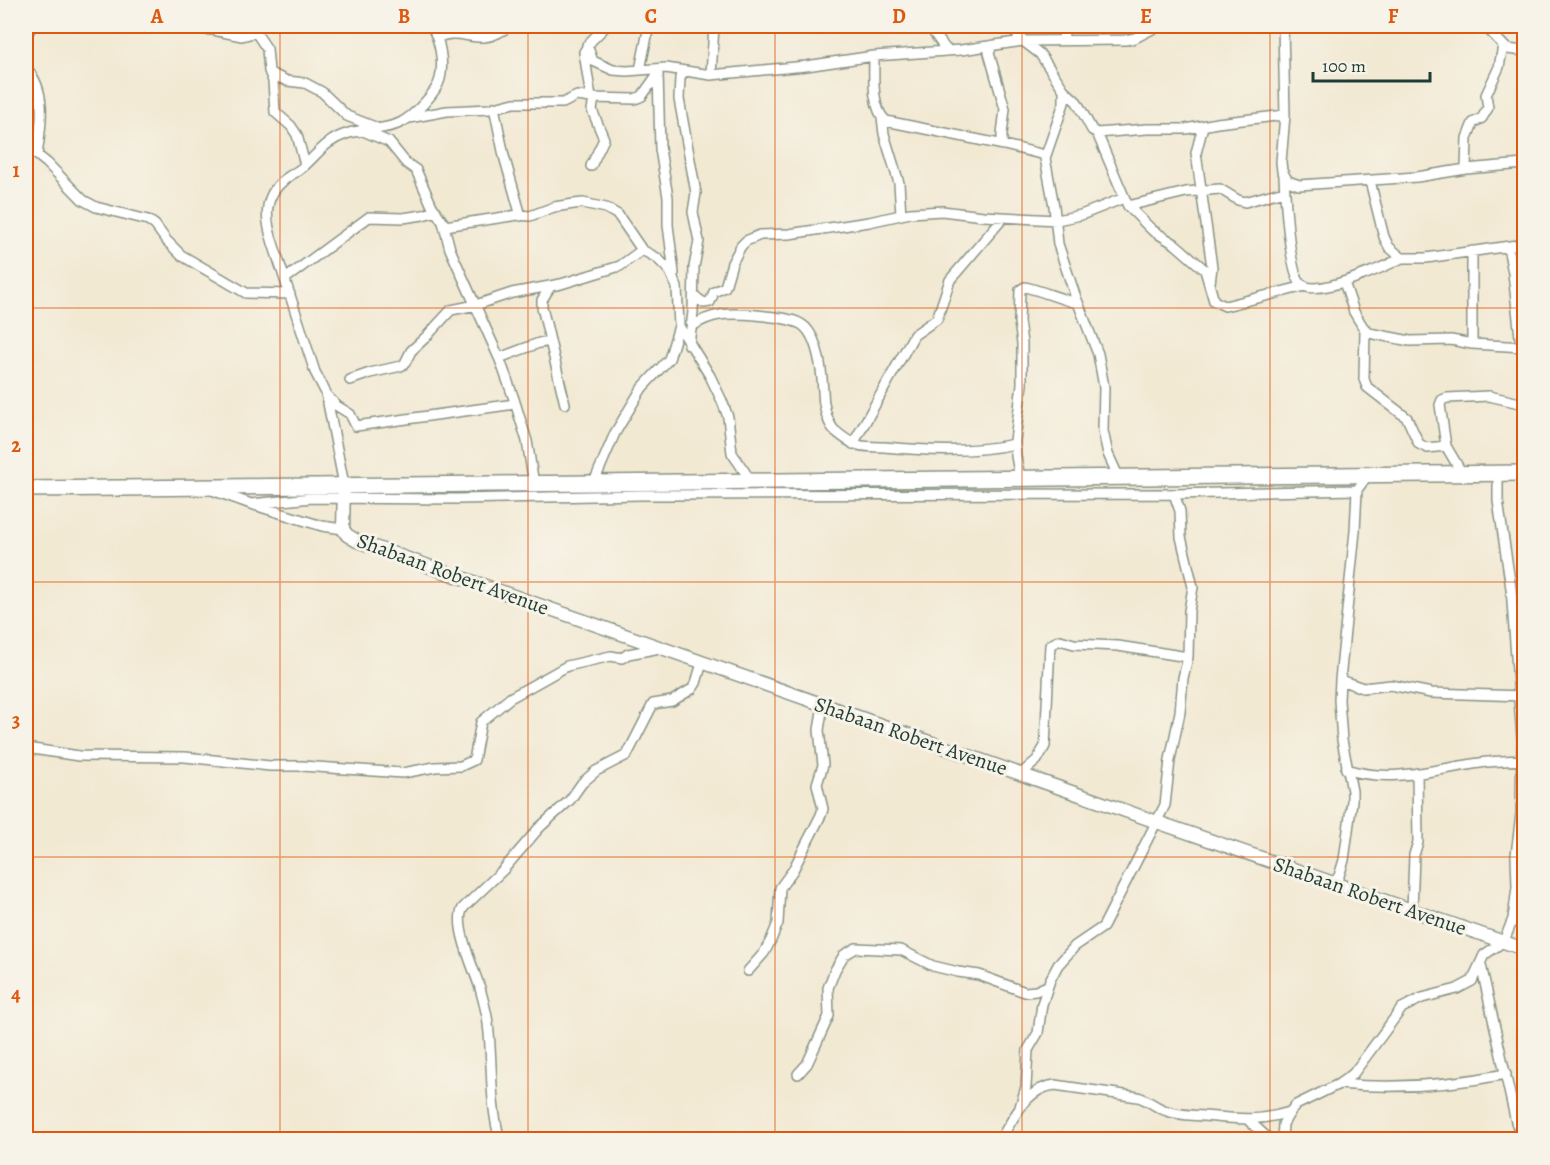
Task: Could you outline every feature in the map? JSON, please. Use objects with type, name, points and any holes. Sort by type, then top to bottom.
[{"type":"highway","points":[[26,489],[344,492],[594,482],[1524,473]]},
{"type":"street","points":[[26,36],[32,26]]},
{"type":"street","points":[[166,26],[213,30],[242,36],[255,33],[267,49],[273,81],[275,112],[291,126],[297,135],[305,165]]},
{"type":"street","points":[[409,118],[440,81],[441,67],[437,38],[431,26]]},
{"type":"street","points":[[437,38],[456,33],[486,37],[510,26]]},
{"type":"street","points":[[591,166],[604,139],[591,107],[592,99],[584,57],[587,45],[606,26]]},
{"type":"street","points":[[640,70],[649,26]]},
{"type":"street","points":[[711,75],[714,26]]},
{"type":"street","points":[[928,26],[946,51]]},
{"type":"street","points":[[1009,26],[1040,54],[1064,90],[1077,102],[1092,130],[1097,133],[1126,202],[1152,230],[1175,244],[1205,270],[1214,301],[1225,306],[1305,286],[1344,282],[1377,271],[1402,258],[1426,258],[1524,244]]},
{"type":"street","points":[[1061,26],[1065,40]]},
{"type":"street","points":[[587,45],[593,61],[613,70],[711,75],[1023,41],[1125,40],[1135,38],[1158,26]]},
{"type":"street","points":[[1283,26],[1285,115],[1281,162],[1288,234],[1299,280],[1305,286]]},
{"type":"street","points":[[1485,26],[1511,50],[1524,51]]},
{"type":"street","points":[[1466,169],[1467,138],[1473,123],[1482,118],[1488,108],[1486,94],[1499,67],[1502,43],[1501,26]]},
{"type":"street","points":[[992,46],[989,53],[1005,110],[1002,144]]},
{"type":"street","points":[[874,56],[876,97],[884,135],[899,183],[901,215]]},
{"type":"street","points":[[26,68],[35,80],[43,116],[37,155]]},
{"type":"street","points":[[515,404],[362,427],[356,426],[350,414],[333,403],[315,372],[268,228],[267,205],[270,195],[321,148],[344,135],[361,130],[386,128],[409,118],[447,111],[529,101],[563,103],[582,96],[592,99],[635,99],[642,96],[662,71]]},
{"type":"street","points":[[594,482],[615,433],[642,388],[669,359],[679,326],[671,261],[668,197],[660,149],[657,107],[662,71]]},
{"type":"street","points":[[684,72],[680,78],[679,99],[696,193],[693,212],[699,241],[694,267],[694,296],[689,345]]},
{"type":"street","points":[[270,73],[288,81],[304,83],[322,92],[347,116],[377,129]]},
{"type":"street","points":[[1064,90],[1065,103],[1045,155],[1057,220],[1058,244],[1098,354],[1104,387],[1103,430],[1108,454],[1119,478]]},
{"type":"street","points":[[494,107],[520,216]]},
{"type":"street","points":[[1097,133],[1186,129],[1285,115]]},
{"type":"street","points":[[882,117],[893,124],[1002,144],[1045,155]]},
{"type":"street","points":[[1203,126],[1196,153],[1212,267],[1209,286]]},
{"type":"street","points":[[361,130],[389,142],[406,163],[417,170],[445,226],[450,249],[499,358],[515,404],[527,441],[534,484]]},
{"type":"street","points":[[26,150],[37,155],[83,200],[96,207],[148,220],[181,255],[246,293],[290,294]]},
{"type":"street","points":[[1284,176],[1290,183],[1299,185],[1417,177],[1466,169],[1524,164]]},
{"type":"street","points":[[1370,180],[1384,237],[1389,247],[1402,258]]},
{"type":"street","points":[[694,296],[700,302],[707,304],[710,302],[714,292],[724,287],[732,263],[746,241],[760,236],[789,234],[901,215],[942,211],[1003,218],[1057,220],[1126,202],[1186,192],[1220,189],[1245,202],[1284,191]]},
{"type":"street","points":[[445,226],[530,216],[554,207],[574,204],[583,203],[606,208],[618,215],[642,250],[657,258],[675,282]]},
{"type":"street","points":[[285,279],[369,217],[403,218],[436,211]]},
{"type":"street","points":[[853,444],[914,335],[937,319],[950,280],[1003,218]]},
{"type":"street","points":[[1344,282],[1354,312],[1369,333],[1400,339],[1451,340],[1472,344],[1523,346],[1508,247]]},
{"type":"street","points":[[350,380],[401,366],[411,351],[451,311],[512,293],[550,287],[620,266],[642,250]]},
{"type":"street","points":[[1472,251],[1472,344]]},
{"type":"street","points":[[550,287],[541,302],[565,404]]},
{"type":"street","points":[[1020,478],[1015,444],[1022,384],[1020,290],[1025,287],[1032,288],[1078,303]]},
{"type":"street","points":[[692,327],[706,317],[741,314],[782,318],[800,324],[811,334],[815,345],[824,405],[831,424],[853,444],[926,451],[992,448],[1015,444]]},
{"type":"street","points":[[679,326],[710,376],[726,411],[732,453],[751,481]]},
{"type":"street","points":[[1365,330],[1364,379],[1367,387],[1407,418],[1419,444],[1432,448],[1446,446]]},
{"type":"street","points":[[499,358],[538,343],[550,341]]},
{"type":"street","points":[[326,393],[344,492]]},
{"type":"street","points":[[1463,475],[1446,446],[1440,405],[1443,399],[1489,396],[1524,404]]},
{"type":"street","points":[[1457,989],[1472,981],[1486,952],[1504,941],[1513,919],[1520,856],[1522,696],[1510,579],[1498,501],[1498,474]]},
{"type":"street","points":[[1332,884],[1341,872],[1352,790],[1346,769],[1340,717],[1340,680],[1357,490],[1367,476]]},
{"type":"street","points":[[207,489],[322,526],[343,529]]},
{"type":"street","points":[[250,504],[344,492],[458,499],[640,495],[1174,494],[1357,490]]},
{"type":"street","name":"Shabaan Robert Avenue","points":[[344,492],[343,529],[347,535],[357,541],[1332,884],[1524,949]]},
{"type":"street","points":[[1000,1140],[1020,1107],[1026,1087],[1028,1050],[1038,1033],[1047,986],[1058,965],[1069,952],[1102,927],[1130,876],[1167,799],[1170,760],[1188,657],[1189,611],[1193,587],[1181,537],[1180,511],[1174,494]]},
{"type":"street","points":[[1021,774],[1037,760],[1045,746],[1050,645],[1053,642],[1060,640],[1074,644],[1118,646],[1188,657]]},
{"type":"street","points":[[26,748],[79,756],[185,757],[270,766],[403,773],[435,767],[461,766],[474,760],[481,722],[514,696],[567,666],[611,656],[622,658],[628,654],[660,648]]},
{"type":"street","points":[[500,1140],[493,1113],[488,1022],[476,973],[461,929],[460,914],[463,908],[503,870],[539,828],[570,800],[582,783],[596,771],[627,755],[653,704],[672,701],[694,686],[702,663]]},
{"type":"street","points":[[1340,680],[1363,688],[1391,685],[1431,693],[1522,696]]},
{"type":"street","points":[[748,971],[764,953],[771,940],[778,923],[780,888],[793,870],[823,809],[817,784],[823,765],[819,730],[823,705]]},
{"type":"street","points":[[1346,769],[1360,774],[1374,775],[1417,773],[1479,763],[1521,760]]},
{"type":"street","points":[[1412,911],[1414,855],[1418,842],[1417,773]]},
{"type":"street","points":[[798,1074],[807,1064],[829,1017],[828,988],[835,970],[844,955],[856,948],[902,950],[933,966],[979,975],[1025,992],[1036,992],[1047,986]]},
{"type":"street","points":[[1480,965],[1522,1140]]},
{"type":"street","points":[[1020,1107],[1042,1088],[1055,1085],[1144,1099],[1169,1112],[1248,1120],[1270,1118],[1290,1112],[1303,1102],[1339,1084],[1353,1074],[1402,1008],[1422,998],[1457,989],[1485,986]]},
{"type":"street","points":[[1339,1084],[1442,1083],[1473,1081],[1506,1074]]},
{"type":"street","points":[[1282,1140],[1283,1124],[1290,1112]]},
{"type":"street","points":[[1248,1120],[1270,1140]]},
{"type":"green space","points":[[1524,1023],[1523,1050],[1524,1077],[1517,1050]]}]
